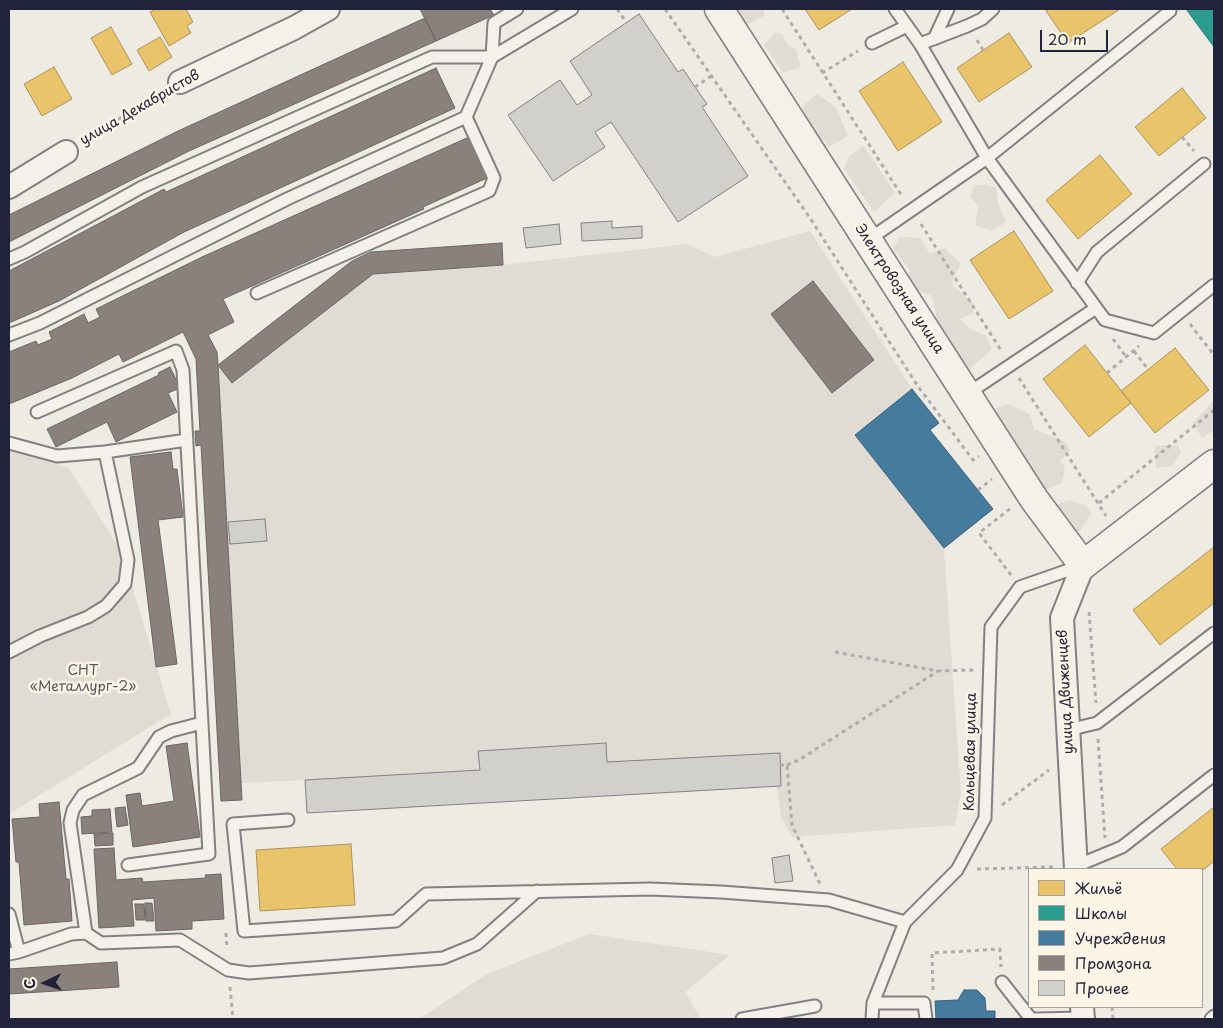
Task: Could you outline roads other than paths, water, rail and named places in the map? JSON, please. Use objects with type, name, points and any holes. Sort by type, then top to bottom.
[{"type":"street","name":"улица Декабристов","points":[[180,82],[294,28],[328,9]]},
{"type":"street","name":"Электровозная улица","points":[[719,9],[1034,499],[1084,565]]},
{"type":"street","name":"улица Декабристов","points":[[9,187],[66,152]]},
{"type":"street","points":[[1084,565],[1214,464]]},
{"type":"street","name":"улица Движенцев","points":[[1076,868],[1062,618],[1084,565]]},
{"type":"lane","points":[[9,335],[40,323],[287,199],[466,117],[492,57],[494,23],[517,9]]},
{"type":"lane","points":[[9,259],[142,187],[432,57],[492,57],[572,9]]},
{"type":"lane","points":[[894,9],[920,44],[987,158],[1105,320],[1154,332],[1214,285]]},
{"type":"lane","points":[[934,39],[948,9]]},
{"type":"lane","points":[[975,9],[982,19]]},
{"type":"lane","points":[[920,44],[982,19],[993,9]]},
{"type":"lane","points":[[868,240],[987,158],[1170,11]]},
{"type":"lane","points":[[872,43],[906,26]]},
{"type":"lane","points":[[257,293],[490,191],[494,178],[466,117]]},
{"type":"lane","points":[[1077,283],[1097,252],[1204,164]]},
{"type":"lane","points":[[967,394],[1096,308]]},
{"type":"lane","points":[[37,412],[176,350],[184,370],[209,854],[128,865]]},
{"type":"lane","points":[[9,443],[57,456],[105,452],[187,440]]},
{"type":"lane","points":[[9,652],[106,606],[125,584],[128,560],[105,452]]},
{"type":"lane","name":"Кольцевая улица","points":[[872,1019],[873,1003],[905,922],[957,870],[985,818],[988,671],[991,627],[1020,587],[1084,565]]},
{"type":"lane","points":[[1068,730],[1097,723],[1214,632]]},
{"type":"lane","points":[[86,933],[70,824],[72,810],[83,795],[138,768],[159,737],[171,731],[202,723]]},
{"type":"lane","points":[[1076,868],[1122,847],[1214,775]]},
{"type":"lane","points":[[288,820],[233,824],[244,931],[396,921],[426,894],[659,889],[828,900],[905,922]]},
{"type":"lane","points":[[9,914],[14,953],[71,934],[86,933],[101,943],[180,940],[228,970],[248,972],[443,958],[477,944],[537,892]]},
{"type":"lane","points":[[1002,982],[1031,1019]]},
{"type":"lane","points":[[873,1003],[924,1003],[926,1019]]},
{"type":"lane","points":[[742,1019],[815,1006]]},
{"type":"lane","points":[[1035,1019],[1083,1015]]},
{"type":"lane","points":[[1211,1019],[1214,1016]]},
{"type":"park label","name":"СНТ «Металлург-2»","points":[[83,680]]}]
